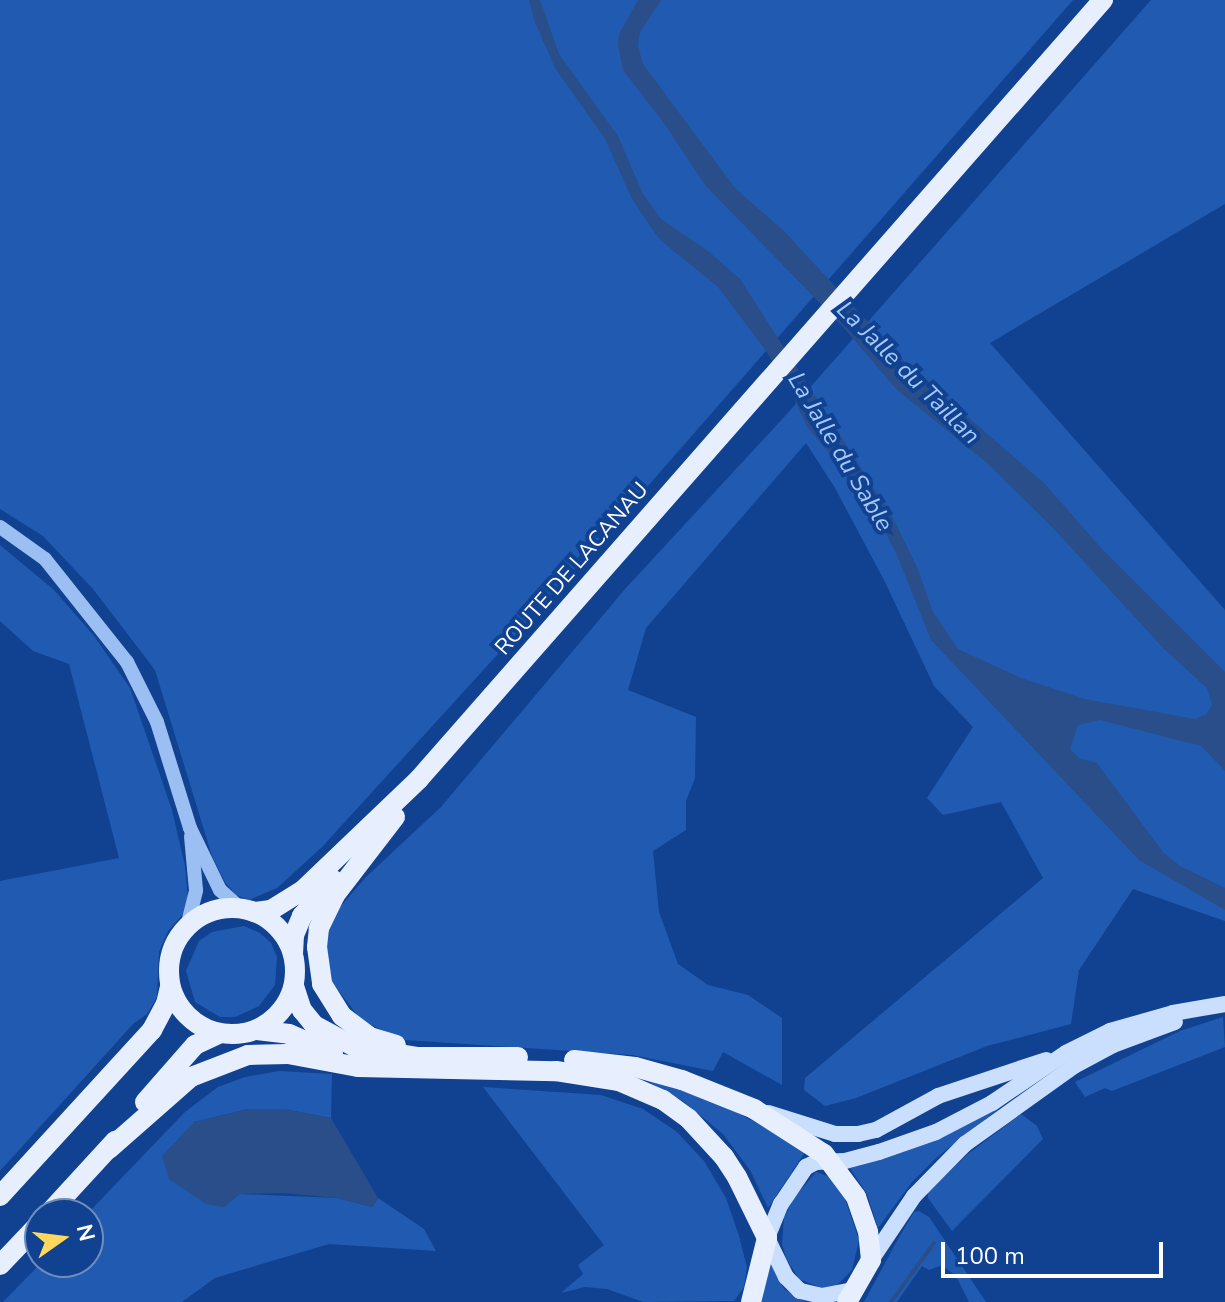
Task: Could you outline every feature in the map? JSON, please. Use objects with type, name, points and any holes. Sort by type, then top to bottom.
[{"type":"main road","name":"ROUTE DE LACANAU","points":[[247,910],[271,910],[294,897],[419,779],[1103,0]]},
{"type":"main road","name":"ROUTE DE LACANAU","points":[[293,954],[294,935],[302,916],[395,817],[419,779]]},
{"type":"main road","points":[[395,817],[335,895],[324,918],[317,947],[322,984],[342,1016],[370,1037],[463,1055]]},
{"type":"main road","points":[[0,1196],[152,1030],[161,1017],[170,986],[172,954],[187,927],[212,912],[247,910],[271,922],[285,936],[293,954],[294,986],[302,1010],[314,1025],[355,1047],[391,1055],[557,1059],[635,1067],[682,1080],[754,1109],[824,1131],[858,1134],[876,1130],[938,1096],[1066,1053],[1125,1025],[1220,1005]]},
{"type":"main road","points":[[170,986],[187,1017],[219,1034]]},
{"type":"main road","points":[[63,1198],[109,1149],[186,1055],[204,1039],[219,1034],[238,1035],[257,1030],[274,1019],[286,1004],[294,986]]},
{"type":"main road","points":[[109,1149],[178,1086],[227,1061],[270,1053],[306,1056],[337,1065],[556,1071],[619,1081],[645,1091],[688,1118],[716,1148],[737,1177],[786,1277],[800,1291],[822,1296],[850,1296],[914,1196],[939,1168],[1040,1088],[1113,1045],[1220,1005]]},
{"type":"main road","points":[[257,1030],[289,1034],[338,1054],[396,1069]]},
{"type":"main road","points":[[751,1302],[767,1238],[781,1204],[806,1167],[816,1162],[879,1152],[950,1125],[992,1103],[1066,1053]]},
{"type":"main road","points":[[754,1109],[815,1146],[831,1161],[847,1182],[864,1216],[871,1260]]},
{"type":"main road","points":[[0,1265],[24,1240]]},
{"type":"street","points":[[0,527],[45,559],[127,662],[157,722],[190,828],[220,890],[247,910]]},
{"type":"street","points":[[187,927],[196,890],[190,828]]},
{"type":"shaded area","points":[[0,0],[1073,0],[570,575],[322,847],[277,888],[249,900],[236,895],[225,882],[212,856],[155,670],[93,589],[43,536],[0,509]]},
{"type":"shaded area","points":[[1151,0],[1225,0],[1225,204],[990,343],[1225,610],[1225,921],[1133,889],[1079,970],[1071,1024],[987,1046],[856,1098],[825,1106],[804,1090],[805,1078],[1043,878],[1001,802],[943,815],[927,798],[973,727],[934,686],[885,582],[835,488],[806,443],[646,628],[628,690],[696,717],[695,778],[686,801],[686,830],[653,851],[659,912],[678,964],[708,985],[748,995],[782,1018],[782,1085],[723,1052],[713,1071],[632,1055],[405,1040],[362,1021],[331,981],[325,955],[328,929],[340,907],[366,877],[441,807],[626,588],[785,416]]},
{"type":"shaded area","points":[[0,545],[54,590],[94,636],[130,688],[172,810],[185,866],[188,899],[183,914],[168,931],[159,952],[157,997],[147,1014],[133,1024],[0,1171],[0,881],[119,858],[69,664],[33,651],[0,621]]},
{"type":"shaded area","points":[[244,926],[260,933],[271,943],[277,957],[275,985],[259,1006],[235,1017],[220,1017],[195,1002],[186,971],[199,941],[212,932]]},
{"type":"shaded area","points":[[1223,1017],[1225,1047],[1112,1091],[1105,1088],[1085,1097],[1075,1082],[1180,1031]]},
{"type":"shaded area","points":[[279,1071],[332,1074],[331,1118],[284,1109],[248,1109],[194,1122],[224,1207],[239,1194],[337,1198],[372,1207],[378,1198],[424,1229],[436,1251],[329,1244],[215,1278],[182,1302],[3,1302],[26,1278],[104,1278],[102,1198],[185,1112],[218,1087],[245,1077]]},
{"type":"shaded area","points":[[640,1077],[714,1101],[807,1149],[768,1208],[750,1170],[723,1134],[683,1101]]},
{"type":"shaded area","points":[[1034,1081],[936,1158],[912,1182],[878,1228],[867,1194],[848,1165]]},
{"type":"shaded area","points":[[483,1087],[601,1095],[643,1109],[677,1132],[704,1161],[726,1198],[739,1236],[747,1267],[744,1287],[734,1301],[643,1302],[607,1289],[585,1287],[561,1293],[583,1274],[578,1265],[604,1245]]},
{"type":"shaded area","points":[[1021,1114],[1037,1126],[1043,1139],[952,1231],[928,1198],[928,1192],[968,1154]]},
{"type":"shaded area","points":[[816,1172],[833,1178],[842,1190],[859,1240],[852,1270],[834,1288],[824,1289],[799,1279],[786,1258],[782,1244],[784,1218],[794,1198]]},
{"type":"shaded area","points":[[919,1211],[929,1217],[986,1302],[969,1302],[956,1276],[942,1265],[929,1270],[922,1266],[897,1302],[864,1302],[914,1212]]},
{"type":"shaded area","points":[[770,1262],[784,1289],[806,1302],[759,1302]]},
{"type":"water","points":[[529,0],[540,0],[559,54],[618,136],[643,194],[661,219],[708,251],[740,279],[893,518],[917,567],[933,612],[958,649],[1021,678],[1085,699],[1195,719],[1206,714],[1212,705],[1207,688],[1164,649],[1053,528],[987,463],[897,390],[844,328],[705,185],[666,126],[623,70],[619,34],[638,0],[661,0],[640,32],[638,46],[643,64],[735,188],[784,231],[905,362],[1045,484],[1101,548],[1225,672],[1225,771],[1201,746],[1100,720],[1078,725],[1070,749],[1079,758],[1097,763],[1163,852],[1180,866],[1225,888],[1225,910],[1139,860],[931,640],[896,553],[867,498],[807,427],[792,394],[766,351],[718,287],[659,239],[632,199],[605,139],[555,68],[534,20]]},
{"type":"water","points":[[248,1109],[284,1109],[331,1118],[378,1198],[372,1207],[337,1198],[283,1193],[239,1194],[224,1207],[206,1204],[169,1179],[162,1156],[194,1122]]},
{"type":"waterway","points":[[891,1302],[934,1243]]},
{"type":"water label","name":"La Jalle du Taillan","points":[[908,373]]},
{"type":"water label","name":"La Jalle du Sable","points":[[840,452]]}]
